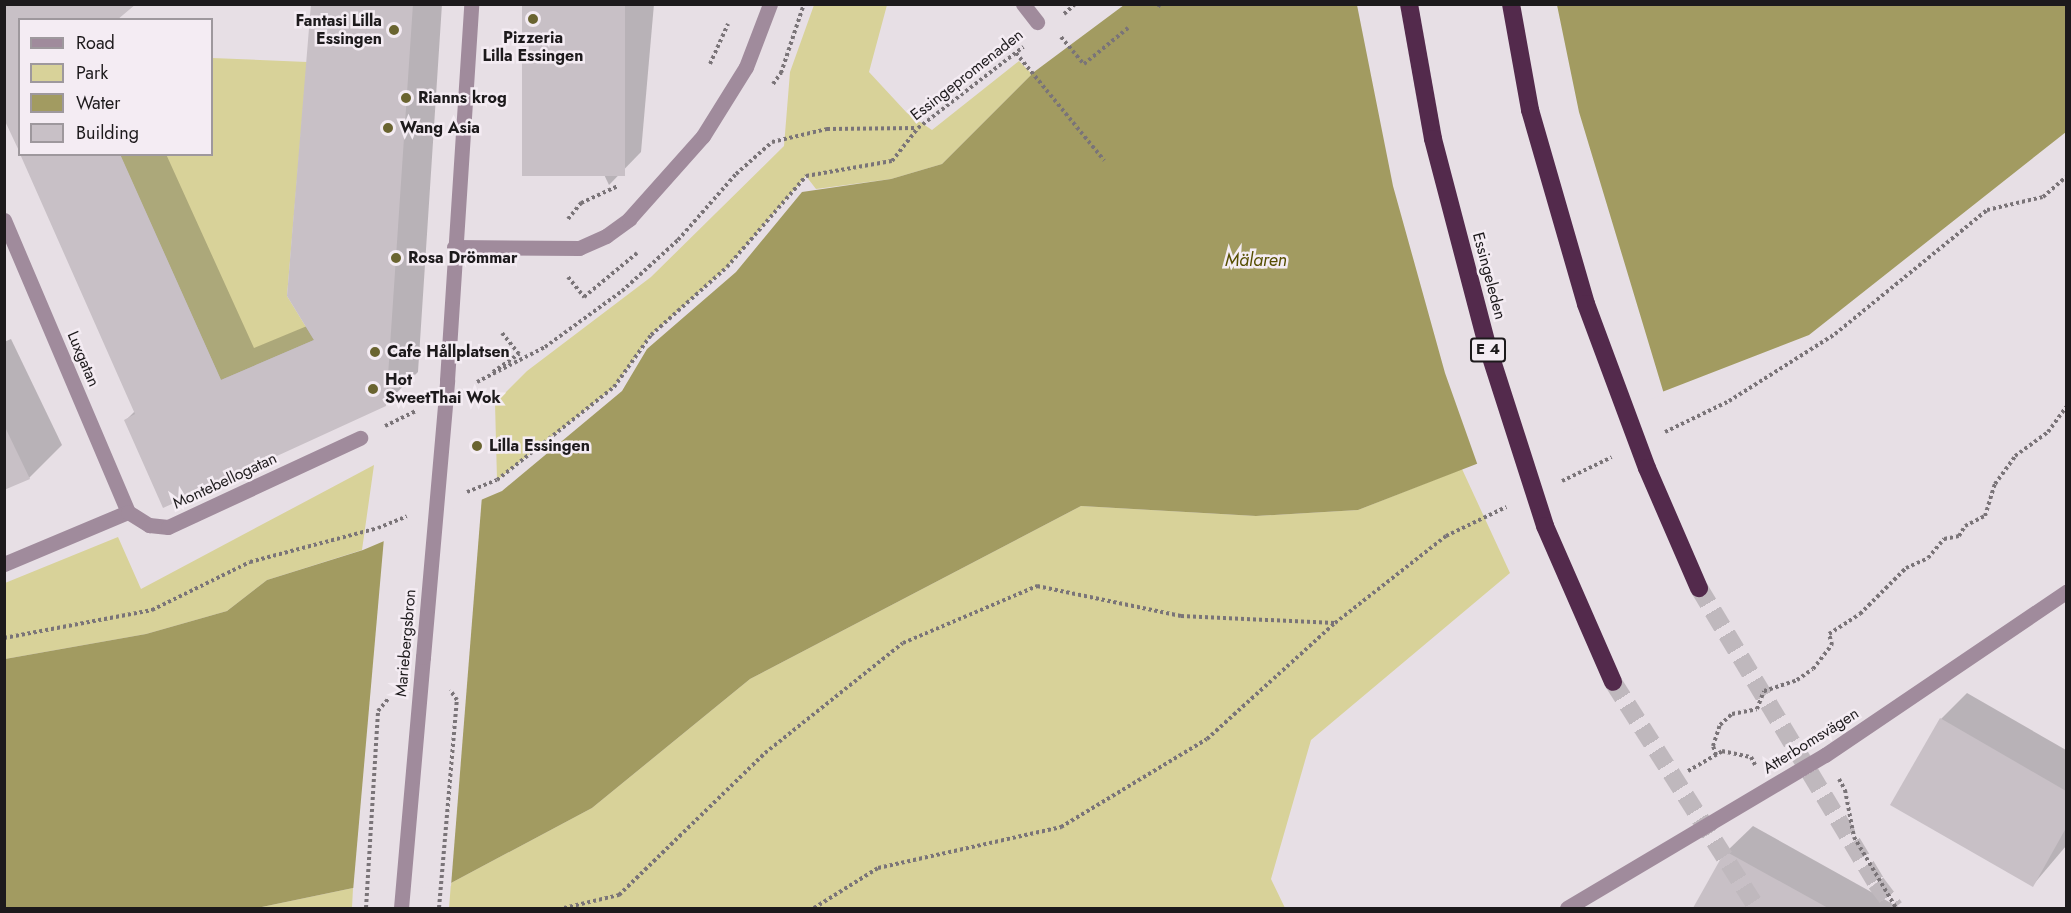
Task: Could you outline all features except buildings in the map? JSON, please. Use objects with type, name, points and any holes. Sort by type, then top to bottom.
[{"type":"highway","name":"Essingeleden","points":[[1409,4],[1433,140],[1486,345],[1545,526],[1613,682]]},
{"type":"highway","points":[[1510,4],[1530,110],[1586,304],[1647,468],[1699,588]]},
{"type":"street","name":"Mariebergsbron","points":[[401,909],[447,380],[471,4]]},
{"type":"street","points":[[454,248],[579,248],[606,236],[628,219],[703,136],[746,67],[770,4]]},
{"type":"street","points":[[1023,4],[1037,22]]},
{"type":"street","name":"Luxgatan","points":[[4,220],[128,512]]},
{"type":"street","name":"Montebellogatan","points":[[128,512],[148,525],[168,527],[360,438]]},
{"type":"street","points":[[4,564],[128,512]]},
{"type":"street","name":"Atterbomsvägen","points":[[1568,909],[1825,755],[2067,592]]},
{"type":"path","points":[[1059,17],[1075,4]]},
{"type":"path","points":[[706,75],[732,15]]},
{"type":"path","points":[[1069,48],[1084,64],[1128,28]]},
{"type":"path","name":"Essingepromenaden","points":[[464,493],[497,480],[561,426],[614,387],[651,335],[727,267],[806,176],[892,161],[918,128],[1025,45]]},
{"type":"path","points":[[1016,53],[1104,160]]},
{"type":"path","points":[[502,333],[519,354],[475,384],[545,347],[622,291],[678,240],[736,174],[772,142],[827,129],[918,128]]},
{"type":"path","points":[[1655,436],[1729,401],[1835,334],[1987,210],[2043,197],[2067,177]]},
{"type":"path","points":[[580,203],[622,184]]},
{"type":"path","points":[[1716,754],[1713,746],[1720,725],[1732,714],[1757,709],[1764,691],[1797,680],[1813,669],[1832,645],[1830,634],[1860,614],[1906,568],[1928,558],[1944,539],[1959,536],[1965,526],[1985,516],[1991,493],[2015,456],[2048,432],[2067,407]]},
{"type":"path","points":[[1550,486],[1624,451]]},
{"type":"path","points":[[814,909],[878,868],[1060,827],[1207,739],[1335,623],[1446,536],[1508,506]]},
{"type":"path","points":[[4,638],[152,610],[250,562],[378,528],[411,515]]},
{"type":"path","points":[[564,909],[619,895],[765,753],[903,643],[1037,586],[1181,616],[1335,623]]},
{"type":"path","points":[[439,909],[457,700]]},
{"type":"path","name":"Mariebergsbron","points":[[366,909],[378,711]]},
{"type":"path","points":[[1688,771],[1722,751],[1750,757]]},
{"type":"path","points":[[1825,755],[1845,789],[1854,837],[1896,909]]},
{"type":"green space","points":[[814,5],[887,5],[869,72],[907,113],[932,130],[1019,61],[1032,74],[942,164],[891,179],[816,189],[806,176],[727,267],[651,335],[614,387],[497,480],[495,403],[527,371],[651,277],[784,146],[790,72]]},
{"type":"green space","points":[[213,58],[307,62],[287,296],[314,340],[221,380],[120,156],[213,156]]},
{"type":"green space","points":[[374,465],[362,550],[267,580],[227,611],[146,634],[5,659],[5,583],[118,537],[141,589]]},
{"type":"green space","points":[[1462,469],[1510,573],[1311,740],[1271,879],[1285,908],[449,908],[451,883],[592,808],[750,679],[1081,506],[1256,516],[1358,510]]},
{"type":"green space","points":[[353,888],[352,908],[257,908]]},
{"type":"water","name":"Mälaren","points":[[1124,5],[2066,5],[2066,132],[1809,335],[1358,510],[1256,516],[1081,506],[750,679],[592,808],[451,883],[353,888],[257,908],[5,908],[5,659],[146,634],[227,611],[267,580],[363,550],[502,491],[622,391],[647,349],[736,272],[802,192],[891,179],[942,164],[1034,72]]},
{"type":"pier","points":[[1357,5],[1557,5],[1579,112],[1664,394],[1478,466],[1445,373],[1393,186]]},
{"type":"pier","points":[[482,496],[451,886],[353,891],[384,538]]},
{"type":"tunnel","points":[[1699,588],[1876,883],[1895,908]]},
{"type":"tunnel","points":[[1613,682],[1757,908]]},
{"type":"place","name":"Pizzeria Lilla Essingen","points":[[533,19]]},
{"type":"place","name":"Fantasi Lilla Essingen","points":[[394,30]]},
{"type":"place","name":"Rianns krog","points":[[406,98]]},
{"type":"place","name":"Wang Asia","points":[[388,128]]},
{"type":"place","name":"Rosa Drömmar","points":[[396,258]]},
{"type":"place","name":"Cafe Hållplatsen","points":[[375,352]]},
{"type":"place","name":"Hot SweetThai Wok","points":[[373,389]]},
{"type":"place","name":"Lilla Essingen","points":[[477,446]]}]
